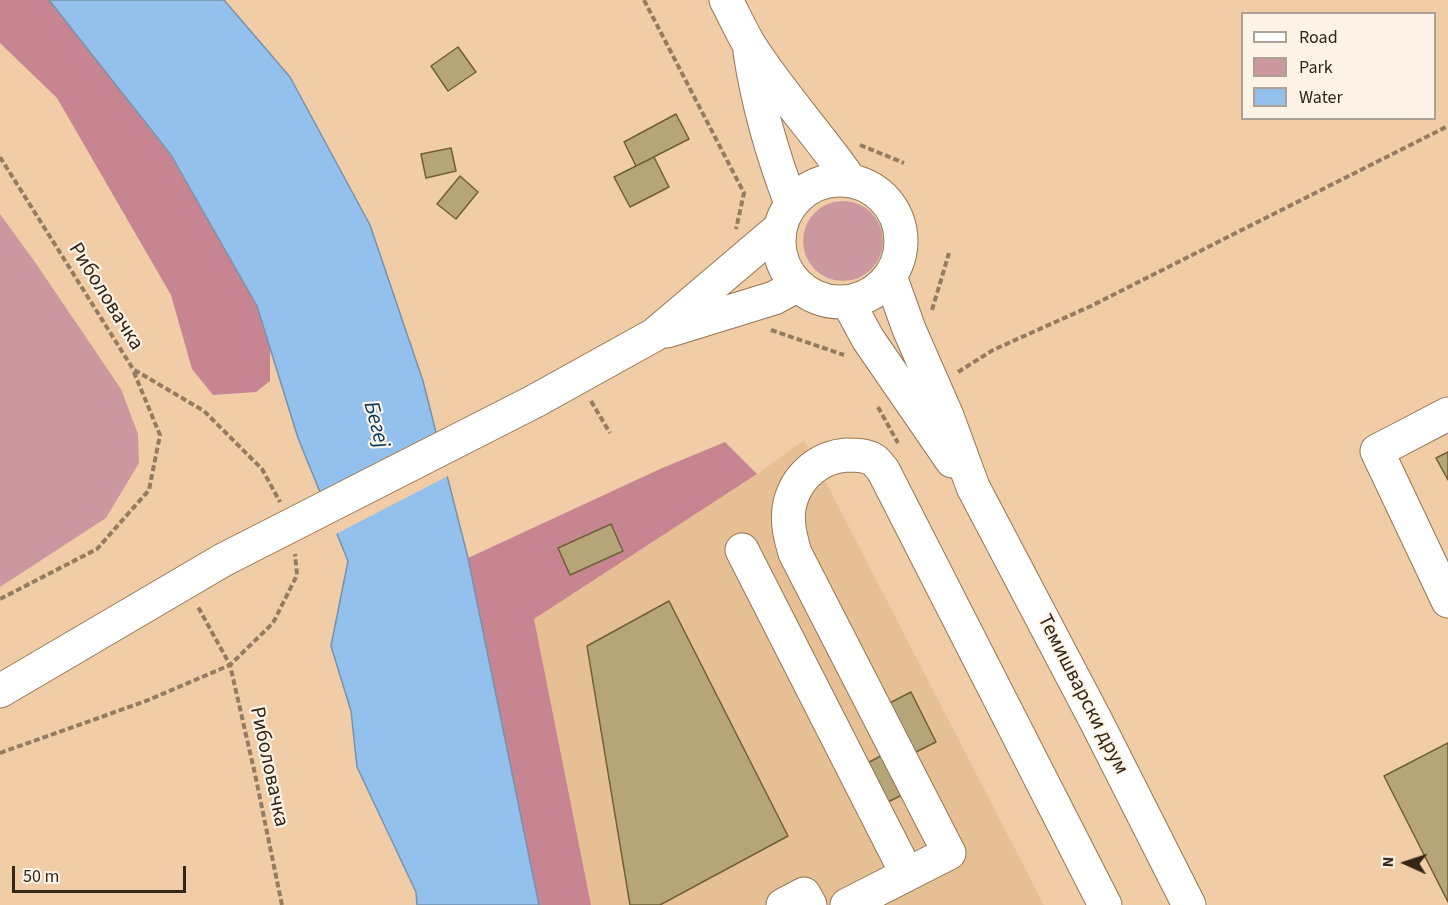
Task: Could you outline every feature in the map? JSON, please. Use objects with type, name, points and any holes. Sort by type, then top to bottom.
[{"type":"main road","points":[[726,0],[749,45],[793,105],[830,150],[850,180]]},
{"type":"main road","points":[[654,335],[785,216],[804,191],[818,183],[834,179],[850,180],[867,186],[879,194],[890,206],[900,228],[900,252],[897,265],[878,289],[848,302],[830,301],[813,296],[798,285],[785,268],[779,249],[785,216],[779,175],[756,89],[749,45]]},
{"type":"main road","name":"Темишварски друм","points":[[890,276],[973,487],[1096,721],[1189,905]]},
{"type":"main road","points":[[0,691],[223,560],[535,400],[654,335],[774,298],[798,285]]},
{"type":"main road","name":"Темишварски друм","points":[[848,302],[868,339],[912,405],[973,487]]},
{"type":"main road","points":[[1448,414],[1377,451],[1448,601]]},
{"type":"main road","points":[[847,905],[949,853],[795,553],[789,534],[788,517],[796,487],[815,465],[839,456],[866,456],[884,470],[1105,905]]},
{"type":"main road","points":[[742,550],[907,874]]},
{"type":"main road","points":[[783,905],[804,894],[810,905]]},
{"type":"path","points":[[644,0],[744,193],[735,237]]},
{"type":"path","points":[[935,388],[993,350],[1091,306],[1448,126]]},
{"type":"path","points":[[860,145],[904,163]]},
{"type":"path","name":"Риболовачка","points":[[0,157],[133,369],[204,411],[262,469],[282,507]]},
{"type":"path","points":[[929,319],[950,253]]},
{"type":"path","points":[[771,330],[851,358]]},
{"type":"path","points":[[0,599],[98,549],[149,490],[160,435],[133,369]]},
{"type":"path","points":[[577,377],[610,433]]},
{"type":"path","points":[[0,753],[146,702],[230,665],[273,623],[297,575],[294,546]]},
{"type":"path","name":"Риболовачка","points":[[185,583],[230,665],[282,905]]},
{"type":"shaded area","points":[[0,0],[49,0],[171,156],[257,306],[270,347],[270,381],[256,392],[213,395],[192,369],[171,295],[57,98],[0,43]]},
{"type":"shaded area","points":[[804,440],[1044,905],[591,905],[534,619],[757,474]]},
{"type":"shaded area","points":[[725,442],[757,474],[534,619],[591,905],[539,905],[468,558],[660,469]]},
{"type":"green space","points":[[835,201],[851,201],[872,212],[883,233],[883,249],[872,270],[851,281],[835,281],[821,275],[809,263],[803,249],[803,233],[809,219],[821,207]]},
{"type":"green space","points":[[0,214],[121,389],[138,434],[139,463],[106,518],[0,587]]},
{"type":"water","name":"Бегеј","points":[[49,0],[224,0],[290,77],[370,225],[423,381],[468,558],[539,905],[417,905],[416,892],[357,767],[351,711],[331,646],[348,561],[298,438],[257,306],[171,155]]},
{"type":"pier","points":[[440,434],[450,475],[334,535],[318,496]]},
{"type":"building","points":[[458,47],[476,72],[448,91],[431,66]]},
{"type":"building","points":[[676,114],[689,139],[636,166],[624,142]]},
{"type":"building","points":[[451,148],[456,171],[426,178],[421,154]]},
{"type":"building","points":[[654,157],[669,187],[630,207],[614,177]]},
{"type":"building","points":[[460,176],[478,192],[456,219],[437,204]]},
{"type":"building","points":[[1448,452],[1448,480],[1436,458]]},
{"type":"building","points":[[611,524],[623,551],[570,575],[558,548]]},
{"type":"building","points":[[669,601],[788,836],[660,905],[630,905],[587,646]]},
{"type":"building","points":[[911,692],[936,742],[906,757],[880,708]]},
{"type":"building","points":[[1448,743],[1448,902],[1384,776]]},
{"type":"building","points":[[890,751],[910,791],[880,806],[860,767]]}]
